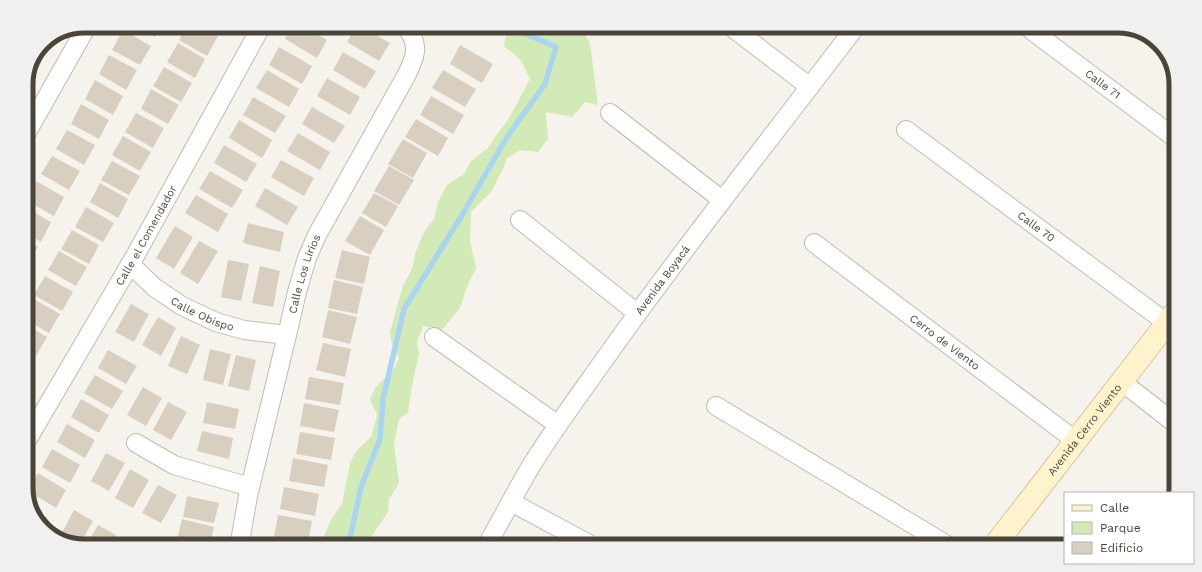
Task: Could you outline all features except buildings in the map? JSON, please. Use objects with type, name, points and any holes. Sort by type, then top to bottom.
[{"type":"street","points":[[33,122],[83,33]]},
{"type":"street","name":"Calle el Comendador","points":[[33,430],[130,264],[258,33]]},
{"type":"street","name":"Calle Los Lirios","points":[[241,539],[250,487],[296,292],[307,258],[317,234],[413,62],[416,51],[410,33]]},
{"type":"street","points":[[739,33],[810,87]]},
{"type":"street","name":"Avenida Boyacá","points":[[490,539],[532,465],[558,425],[638,313],[722,200],[851,33]]},
{"type":"street","name":"Calle 71","points":[[1035,33],[1169,134]]},
{"type":"street","points":[[610,113],[722,200]]},
{"type":"street","name":"Calle 70","points":[[906,130],[1169,317]]},
{"type":"street","points":[[520,220],[638,313]]},
{"type":"street","name":"Cerro de Viento","points":[[814,243],[1076,441]]},
{"type":"street","name":"Calle Obispo","points":[[130,264],[154,287],[182,306],[216,322],[244,330],[287,335]]},
{"type":"street","name":"Avenida Cerro Viento","points":[[1000,539],[1169,319]]},
{"type":"street","points":[[434,337],[558,425]]},
{"type":"street","points":[[1122,382],[1169,419]]},
{"type":"street","points":[[716,406],[937,539]]},
{"type":"street","points":[[136,443],[174,465],[250,487]]},
{"type":"street","points":[[511,502],[580,539]]},
{"type":"green space","points":[[505,33],[584,33],[590,43],[598,105],[585,102],[572,117],[546,112],[548,139],[538,152],[520,150],[507,158],[491,192],[471,212],[470,241],[476,268],[467,287],[460,308],[442,330],[423,326],[417,342],[419,354],[408,413],[399,419],[394,445],[399,483],[389,499],[388,512],[370,539],[323,539],[331,520],[342,504],[350,463],[356,451],[371,437],[377,415],[370,399],[376,387],[394,369],[399,358],[392,344],[390,332],[404,284],[412,269],[416,251],[424,232],[434,219],[438,202],[447,185],[464,174],[471,161],[488,148],[508,120],[530,79],[520,59],[504,46]]},
{"type":"waterway","points":[[350,539],[361,487],[380,439],[383,399],[404,309],[462,215],[507,137],[545,84],[556,47],[524,33]]}]
